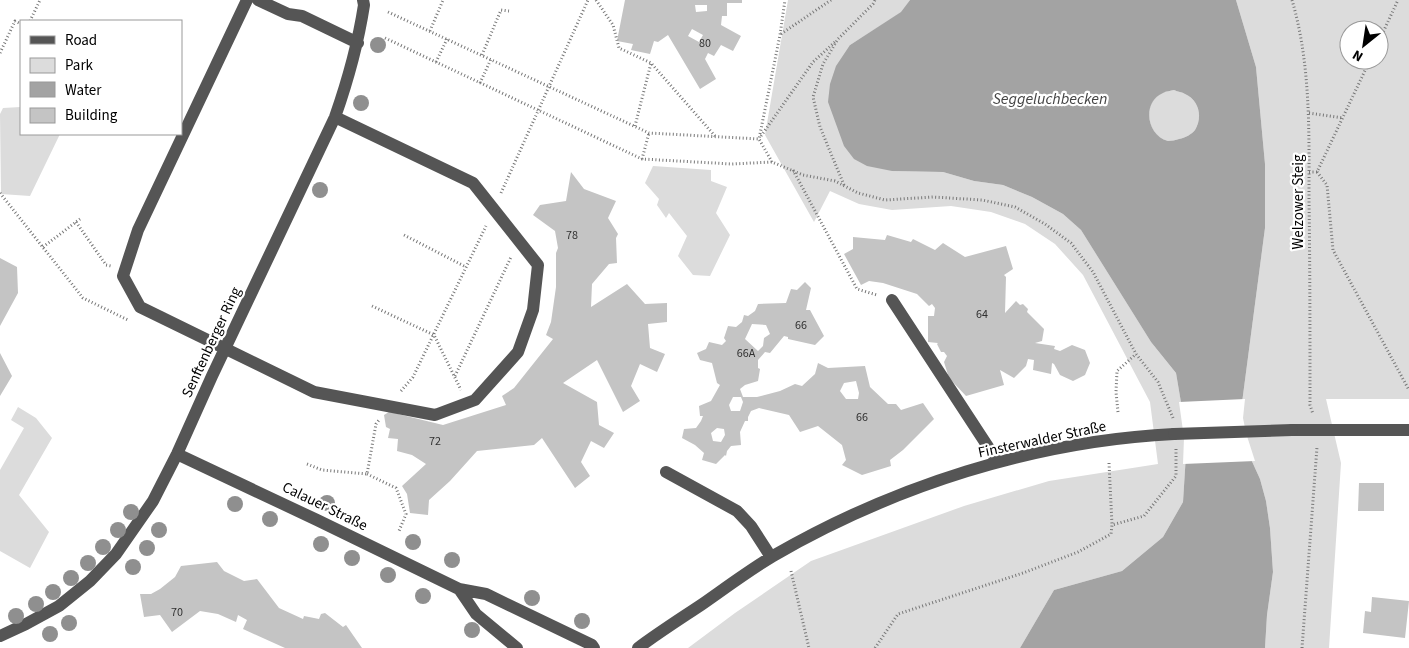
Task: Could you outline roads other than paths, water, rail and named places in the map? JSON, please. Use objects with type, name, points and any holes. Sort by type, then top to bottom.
[{"type":"street","points":[[247,0],[138,230],[123,276],[140,307],[314,392],[435,414],[468,403],[474,400],[518,352],[533,310],[538,265],[473,183],[335,117]]},
{"type":"street","points":[[258,0],[288,14],[302,16],[358,43]]},
{"type":"street","name":"Senftenberger Ring","points":[[0,636],[59,606],[90,581],[116,554],[153,501],[177,454],[335,117],[350,74],[358,43],[364,0]]},
{"type":"street","points":[[892,300],[998,462]]},
{"type":"street","name":"Finsterwalder Straße","points":[[638,648],[772,557],[840,521],[907,492],[998,462],[1069,447],[1144,436],[1292,430],[1409,430]]},
{"type":"street","name":"Calauer Straße","points":[[177,454],[459,590],[486,594],[594,648]]},
{"type":"street","points":[[666,472],[737,511],[751,526],[772,557]]},
{"type":"street","name":"Calauer Straße","points":[[459,590],[476,614],[517,648]]},
{"type":"water","name":"Seggeluchbecken","points":[[910,0],[1236,0],[1256,67],[1265,164],[1265,228],[1240,418],[1250,457],[1260,479],[1266,501],[1270,528],[1273,572],[1265,648],[1020,648],[1054,590],[1122,571],[1163,537],[1183,502],[1187,438],[1176,373],[1151,342],[1081,230],[1063,214],[1032,197],[1003,185],[974,181],[943,172],[892,171],[867,166],[854,159],[844,146],[828,102],[830,84],[836,66],[850,45],[901,12]],"holes":[[[1174,90],[1184,93],[1194,100],[1198,109],[1199,120],[1195,130],[1186,137],[1168,141],[1161,138],[1155,132],[1149,118],[1152,103],[1156,97]]]}]
